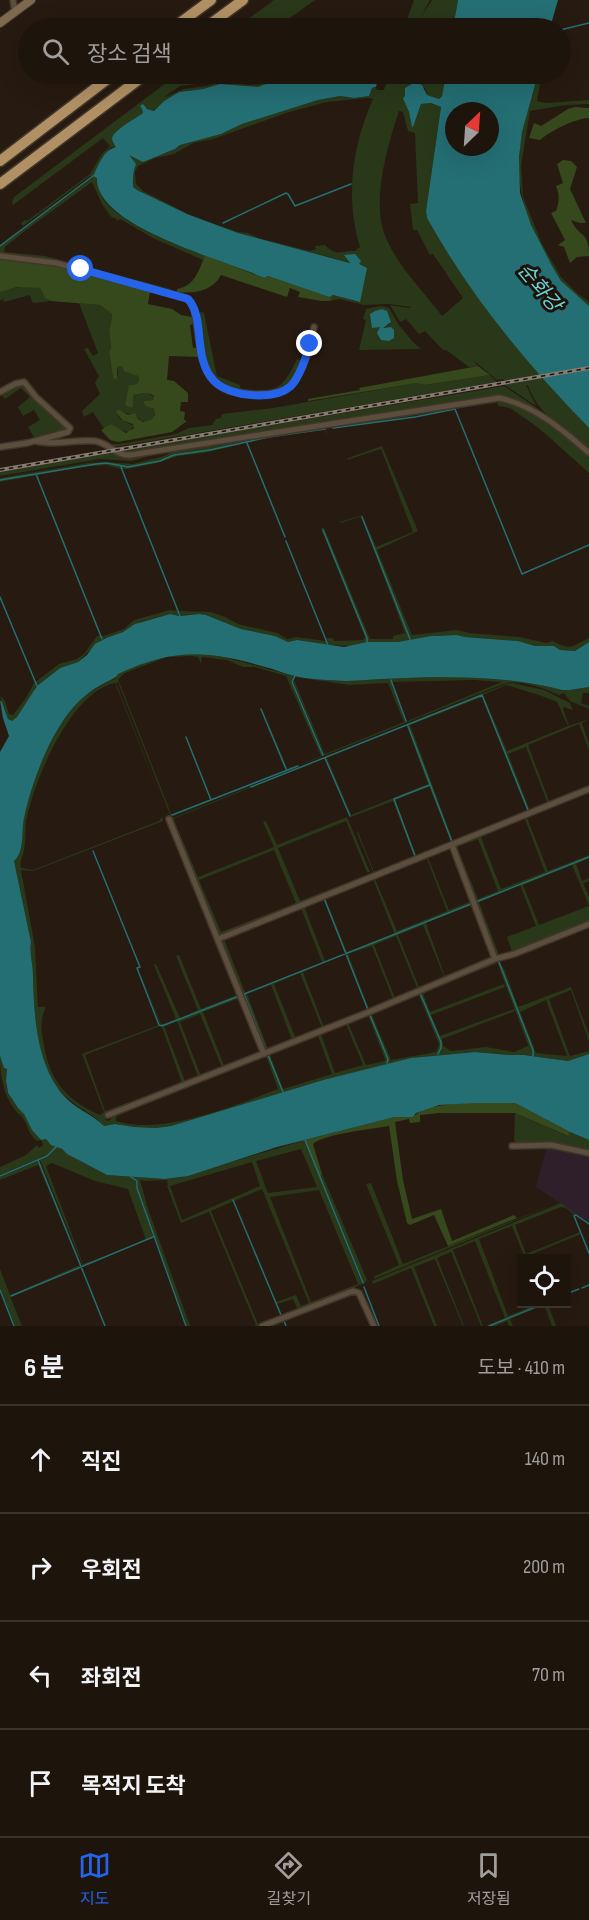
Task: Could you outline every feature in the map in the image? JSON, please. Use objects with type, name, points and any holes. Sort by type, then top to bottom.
[{"type":"highway","points":[[187,18],[211,0]]},
{"type":"highway","points":[[219,18],[243,0]]},
{"type":"highway","points":[[0,161],[101,84]]},
{"type":"highway","points":[[0,184],[133,84]]},
{"type":"street","points":[[13,0],[15,12]]},
{"type":"street","points":[[0,23],[31,0]]},
{"type":"street","points":[[0,256],[56,263],[186,298],[194,306],[205,369],[217,384],[235,393],[267,394],[279,392],[291,386],[309,350],[314,327]]},
{"type":"street","points":[[0,392],[24,382],[36,397],[70,428],[68,432],[36,441],[0,447]]},
{"type":"street","points":[[36,441],[53,444],[93,441],[107,445],[118,454],[130,454],[499,398],[519,404],[542,416],[589,453]]},
{"type":"street","points":[[218,939],[589,789]]},
{"type":"street","points":[[169,819],[264,1054]]},
{"type":"street","points":[[452,845],[495,959]]},
{"type":"street","points":[[108,1115],[495,959],[514,954],[589,924]]},
{"type":"street","points":[[512,1146],[551,1145],[589,1153]]},
{"type":"street","points":[[262,1326],[353,1291],[359,1293],[374,1326]]},
{"type":"shaded area","points":[[548,1143],[589,1151],[589,1223],[536,1187]]},
{"type":"green space","points":[[274,0],[315,0],[290,18],[250,18]]},
{"type":"green space","points":[[414,0],[430,0],[421,17],[432,0],[458,0],[455,18],[408,18]]},
{"type":"green space","points":[[165,84],[195,84],[180,86],[163,98],[184,89],[220,84],[179,92],[164,101],[154,111],[142,108],[143,113],[120,129],[116,147],[111,147],[102,158],[98,169],[99,189],[109,206],[142,229],[205,255],[203,260],[153,238],[120,219],[118,221],[112,218],[102,204],[92,182],[5,247],[4,252],[45,256],[171,289],[171,291],[60,262],[0,254],[0,247],[3,244],[92,178],[93,176],[90,176],[23,226],[21,223],[27,221],[90,174],[101,155],[110,146],[103,138],[13,205],[14,197]]},
{"type":"green space","points":[[220,84],[266,84],[258,87]]},
{"type":"green space","points":[[386,84],[410,84],[405,100],[412,127],[421,104],[431,103],[441,107],[426,211],[427,218],[462,275],[501,328],[589,428],[589,451],[545,413],[528,385],[526,385],[536,406],[505,385],[504,379],[497,380],[473,360],[478,366],[469,367],[443,350],[425,331],[419,334],[406,319],[400,322],[390,305],[411,307],[389,304],[364,305],[339,299],[330,301],[333,295],[359,302],[352,263],[238,233],[198,218],[258,238],[310,251],[316,249],[315,246],[325,245],[336,252],[355,251],[360,247],[353,210],[353,172],[360,135],[373,99],[327,102],[286,113],[213,139],[193,143],[174,154],[155,158],[138,166],[135,172],[136,184],[143,191],[191,215],[133,187],[134,168],[128,155],[162,154],[180,145],[221,134],[242,124],[318,100],[340,96],[354,98],[369,96],[372,88],[377,88],[376,90],[384,90]],"holes":[[[399,111],[403,112],[408,131],[415,133],[418,203],[410,204],[413,230],[417,230],[430,255],[433,254],[463,298],[442,316],[395,256],[384,233],[381,219],[383,172]]]},
{"type":"green space","points":[[410,84],[444,84],[442,96],[439,99],[427,95],[425,88]]},
{"type":"green space","points":[[535,84],[540,84],[537,101],[546,103],[589,100],[589,104],[530,111],[521,166],[523,197],[542,244],[561,277],[589,302],[589,306],[558,278],[530,224],[522,194],[519,164],[525,117]]},
{"type":"green space","points":[[575,107],[589,108],[589,118],[563,126],[540,140],[529,138],[534,123],[541,126]]},
{"type":"green space","points":[[563,160],[571,161],[577,167],[570,189],[586,223],[571,220],[586,238],[589,248],[589,256],[577,257],[570,263],[564,247],[558,245],[565,240],[551,213],[556,211],[558,204],[559,196],[556,186],[563,183],[557,164]]},
{"type":"green space","points":[[205,255],[264,278],[268,276],[329,297],[333,295],[330,301],[322,301],[298,297],[300,292],[290,288],[287,297],[221,275],[208,288],[177,292],[177,289],[192,281]]},
{"type":"green space","points":[[0,258],[57,267],[132,286],[150,292],[148,304],[172,309],[181,315],[192,317],[193,324],[190,325],[193,348],[198,347],[199,357],[169,356],[167,380],[174,381],[188,393],[188,402],[181,402],[180,411],[185,412],[184,420],[187,421],[172,432],[118,442],[110,440],[101,430],[111,424],[126,433],[134,428],[133,424],[123,420],[116,413],[118,409],[128,415],[135,413],[137,418],[143,422],[151,420],[155,415],[154,409],[143,403],[153,400],[154,396],[149,394],[133,395],[133,406],[131,408],[125,405],[129,385],[137,384],[138,376],[124,371],[122,366],[117,367],[117,380],[113,378],[109,352],[112,314],[100,305],[51,301],[45,298],[40,288],[17,287],[0,292]]},
{"type":"green space","points":[[25,286],[40,288],[45,298],[51,301],[35,303],[32,302],[30,295],[0,301],[2,290]]},
{"type":"green space","points":[[79,303],[100,305],[112,314],[109,353],[113,378],[118,375],[117,366],[123,366],[138,376],[137,384],[129,385],[133,406],[133,395],[147,393],[154,397],[153,400],[145,401],[155,411],[154,419],[151,421],[144,421],[118,410],[116,413],[120,419],[134,426],[129,432],[119,430],[111,424],[104,429],[93,412],[84,417],[82,411],[100,394],[95,383],[99,376],[84,349],[88,348],[93,356],[98,353]]},
{"type":"green space","points":[[382,306],[389,308],[399,325],[421,349],[359,350],[366,320],[363,319],[366,309]],"holes":[[[382,309],[390,324],[383,328],[390,327],[393,339],[381,340],[378,332],[380,327],[375,327],[373,312]]]},
{"type":"green space","points":[[200,312],[204,313],[217,376],[240,385],[240,388],[270,390],[282,383],[297,359],[302,361],[293,379],[283,387],[261,393],[237,391],[217,381],[210,373],[205,361],[198,318]]},
{"type":"green space","points":[[478,366],[490,375],[424,385],[417,383],[308,401],[308,399],[360,390],[359,388]]},
{"type":"green space","points":[[490,375],[497,382],[115,447],[110,444],[176,434],[189,428],[212,425],[216,419],[221,418],[222,414],[273,408],[417,383],[424,385]]},
{"type":"green space","points":[[17,384],[24,385],[66,427],[65,431],[35,439],[28,427],[40,420],[34,410],[23,416],[18,407],[30,397],[21,388],[5,399],[1,394]]},
{"type":"green space","points":[[504,386],[534,406],[538,412],[510,398],[128,453],[118,451]]},
{"type":"green space","points":[[496,400],[522,407],[558,429],[589,456],[589,473],[533,424],[510,408],[498,406],[497,402],[332,429],[336,426]]},
{"type":"green space","points":[[325,428],[328,436],[324,429],[283,434],[242,441],[216,449],[247,443],[203,453],[178,456],[127,469],[106,465],[81,467],[0,482],[0,478],[88,463],[133,464],[164,456],[180,448]]},
{"type":"green space","points":[[382,446],[418,531],[377,550],[412,635],[457,630],[520,637],[546,643],[553,641],[568,647],[589,638],[589,642],[575,651],[560,650],[554,646],[535,646],[518,641],[457,635],[440,635],[398,642],[367,642],[352,646],[329,645],[326,638],[332,638],[335,641],[363,640],[365,637],[321,528],[324,528],[370,639],[393,639],[393,636],[405,633],[361,516],[340,522],[362,515],[376,547],[413,532],[381,449],[347,460]]},
{"type":"green space","points":[[169,450],[132,461],[100,459],[0,476],[0,472],[113,452],[125,457]]},
{"type":"green space","points":[[170,610],[178,611],[179,616],[170,614],[140,622],[123,632],[102,639],[78,662],[60,668],[36,685],[30,700],[19,715],[12,722],[8,719],[0,696],[5,701],[9,714],[13,715],[34,683],[59,664],[77,659],[84,654],[97,636],[124,629],[134,620]]},
{"type":"green space","points":[[179,611],[211,612],[238,624],[277,633],[287,639],[296,637],[326,641],[327,645],[297,640],[288,642],[275,636],[241,629],[206,615],[181,615]]},
{"type":"green space","points":[[199,653],[318,680],[455,677],[510,680],[562,690],[589,687],[589,693],[583,693],[581,703],[589,706],[589,709],[570,701],[564,693],[559,695],[524,683],[503,684],[171,817],[118,682],[116,683],[166,811],[115,683],[99,690],[84,702],[69,720],[46,763],[30,805],[21,868],[33,870],[159,821],[162,817],[163,821],[33,871],[21,870],[35,947],[38,1007],[45,1007],[41,1024],[42,1036],[49,1066],[54,1077],[68,1095],[87,1109],[100,1115],[104,1112],[82,1054],[159,1025],[85,1055],[105,1111],[182,1083],[162,1027],[164,1026],[185,1081],[198,1077],[177,1021],[187,1017],[162,1026],[160,1024],[139,971],[161,1024],[176,1019],[154,965],[156,964],[180,1018],[198,1010],[176,956],[179,955],[201,1009],[237,995],[217,943],[219,942],[239,995],[206,1009],[240,996],[258,1044],[237,999],[203,1012],[225,1068],[107,1114],[106,1120],[109,1121],[116,1113],[239,1065],[116,1114],[116,1121],[134,1125],[176,1122],[220,1110],[278,1089],[266,1056],[242,1066],[243,1063],[332,1027],[321,1034],[335,1073],[363,1065],[346,1024],[335,1026],[357,1017],[348,1023],[366,1065],[385,1061],[368,1015],[358,1017],[378,1009],[371,1013],[391,1060],[436,1052],[439,1044],[418,993],[381,1008],[422,991],[430,1012],[504,984],[505,987],[431,1015],[440,1036],[514,1009],[515,1011],[442,1039],[443,1046],[451,1051],[486,1047],[514,1052],[528,1046],[530,1050],[497,962],[499,961],[518,1007],[571,987],[589,1035],[589,1042],[571,990],[549,999],[570,1056],[589,1051],[589,1054],[568,1061],[475,1052],[412,1058],[323,1080],[171,1126],[156,1128],[115,1124],[104,1126],[63,1095],[50,1077],[40,1049],[35,1018],[31,942],[14,861],[21,848],[26,806],[37,772],[53,737],[73,708],[84,697],[116,678],[118,674],[147,662],[167,657]],"holes":[[[167,657],[198,657],[201,664],[202,657],[227,660],[243,667],[255,667],[286,676],[321,756],[287,768],[262,708],[286,769],[298,766],[172,816],[118,679],[125,673]],[[295,677],[349,685],[388,683],[404,722],[325,754],[294,680],[323,755],[291,682]],[[391,680],[393,682],[474,680],[502,682],[405,722]],[[546,1000],[567,1056],[536,1053],[520,1012]],[[200,1014],[222,1068],[201,1076],[180,1022]],[[318,1036],[332,1074],[283,1089],[270,1055]]]},
{"type":"green space","points":[[512,683],[544,690],[570,703],[573,710],[564,707],[563,709],[569,726],[589,719],[582,723],[589,750],[579,724],[528,745],[549,801],[589,785],[589,788],[548,804],[526,747],[508,754],[530,811],[523,815],[527,810],[482,697],[410,725],[453,841],[466,836],[447,845],[451,841],[429,786],[395,800],[416,855],[444,844],[444,846],[374,874],[358,832],[374,872],[414,856],[393,801],[351,817],[326,759],[351,815],[428,784],[407,726],[410,731],[409,724],[175,818],[198,877],[274,847],[263,822],[266,821],[277,845],[347,817],[370,872],[367,872],[346,821],[278,848],[300,901],[369,874],[371,876],[218,935],[171,820],[173,818],[506,684]],"holes":[[[506,685],[557,702],[568,726],[507,751],[483,695]],[[274,850],[296,903],[221,932],[199,880]]]},
{"type":"green space","points":[[562,801],[527,818],[548,871],[589,855],[589,858],[576,864],[582,881],[589,878],[589,881],[583,883],[589,897],[589,905],[572,865],[523,885],[539,925],[589,906],[589,921],[512,952],[507,937],[536,926],[520,885],[479,902],[499,955],[511,951],[512,953],[497,958],[454,846],[520,818],[481,837],[501,889],[545,872],[525,819],[522,819]],"holes":[[[478,839],[498,891],[478,899],[457,847]]]},
{"type":"green space","points":[[450,847],[428,858],[449,910],[474,902],[491,950],[474,904],[426,923],[445,977],[460,974],[445,979],[423,925],[398,935],[419,987],[441,979],[441,981],[418,990],[396,936],[374,945],[395,998],[416,991],[374,1009],[393,999],[372,946],[348,954],[369,1009],[372,1010],[311,1034],[322,1028],[300,973],[274,984],[296,1039],[308,1035],[274,1049],[292,1040],[271,985],[247,994],[270,1050],[266,1050],[244,994],[346,954],[323,898],[304,906],[325,961],[322,962],[301,908],[224,939],[245,992],[243,994],[265,1051],[262,1049],[221,941],[222,938],[356,883],[356,885],[325,898],[347,952],[393,934],[373,879],[359,882],[392,871],[375,879],[397,931],[447,911],[427,859],[394,869]],"holes":[[[346,954],[368,1009],[324,1027],[303,972]]]},
{"type":"green space","points":[[494,962],[496,964],[429,988]]},
{"type":"green space","points":[[0,1056],[4,1068],[7,1069],[8,1093],[41,1140],[37,1141],[33,1137],[8,1098],[3,1084]]},
{"type":"green space","points":[[462,1103],[515,1103],[570,1132],[568,1136],[515,1113],[440,1113],[420,1115],[420,1122],[410,1123],[409,1119],[395,1122],[403,1180],[412,1219],[441,1209],[452,1241],[514,1215],[517,1218],[448,1246],[434,1215],[410,1225],[407,1223],[397,1181],[389,1126],[318,1140],[313,1144],[322,1174],[320,1177],[305,1140],[395,1117],[413,1117],[423,1110],[436,1106]]},
{"type":"green space","points":[[515,1113],[567,1136],[570,1132],[589,1140],[589,1151],[553,1142],[517,1143],[514,1141]]},
{"type":"green space","points":[[46,1139],[67,1154],[107,1175],[165,1179],[181,1177],[305,1140],[362,1284],[298,1310],[293,1299],[277,1304],[276,1302],[296,1295],[301,1306],[309,1303],[262,1189],[211,1211],[258,1324],[280,1315],[281,1317],[259,1326],[253,1326],[256,1325],[209,1212],[181,1223],[167,1186],[167,1180],[140,1180],[148,1209],[190,1326],[187,1326],[138,1189],[138,1181],[134,1179],[153,1236],[146,1240],[128,1189],[95,1181],[52,1163],[46,1166],[83,1264],[111,1254],[83,1266],[40,1160],[47,1157],[56,1147],[47,1155],[0,1175],[0,1167],[26,1155],[37,1145],[39,1148],[43,1145],[41,1140]],"holes":[[[301,1149],[317,1187],[268,1193],[256,1161]],[[252,1162],[260,1186],[182,1220],[170,1186]],[[319,1190],[358,1284],[311,1302],[270,1197]]]},
{"type":"green space","points":[[38,1161],[82,1267],[10,1296],[22,1326],[15,1326],[0,1288],[0,1269],[10,1295],[80,1265],[38,1165],[0,1180],[0,1177]]},
{"type":"green space","points":[[322,1174],[367,1280],[364,1284],[320,1177]]},
{"type":"green space","points":[[371,1183],[403,1264],[560,1202],[374,1279],[375,1276],[399,1265],[366,1184]]},
{"type":"green space","points":[[561,1203],[589,1224],[561,1207],[515,1225],[526,1254],[523,1254],[512,1226],[479,1239],[508,1316],[533,1308],[531,1309],[537,1308],[510,1319],[513,1326],[509,1326],[507,1321],[495,1326],[486,1326],[505,1318],[475,1241],[453,1250],[483,1326],[481,1326],[451,1252],[437,1258],[464,1326],[435,1259],[414,1267],[437,1326],[434,1326],[411,1268],[373,1284],[372,1281]]},
{"type":"green space","points":[[580,1232],[581,1234],[532,1254],[526,1254]]},
{"type":"green space","points":[[545,1308],[549,1308],[556,1326],[552,1326]]},
{"type":"water","points":[[458,0],[558,0],[553,18],[455,18]]},
{"type":"water","points":[[220,84],[258,87],[266,84],[377,84],[369,96],[354,98],[340,96],[318,100],[242,124],[221,134],[180,145],[143,162],[129,155],[136,164],[133,187],[187,214],[238,233],[350,263],[344,255],[355,254],[361,261],[359,264],[367,268],[360,302],[333,295],[329,297],[268,276],[264,278],[194,252],[139,227],[117,212],[102,196],[97,178],[93,176],[108,151],[116,147],[112,139],[114,135],[143,113],[140,106],[143,104],[147,109],[154,111],[164,101],[179,92]]},
{"type":"water","name":"순화강","points":[[412,84],[422,85],[427,95],[439,99],[442,96],[444,84],[535,84],[522,132],[519,157],[520,193],[531,225],[561,281],[589,306],[589,428],[543,379],[501,328],[462,275],[427,218],[426,211],[441,107],[431,103],[421,104],[412,127],[403,98],[405,88]]},
{"type":"water","points":[[382,309],[387,311],[391,322],[383,328],[391,327],[394,330],[394,338],[389,341],[381,340],[377,333],[380,327],[372,328],[370,314]]},
{"type":"water","points":[[170,614],[206,615],[241,629],[275,636],[288,642],[297,640],[344,647],[367,642],[398,642],[431,636],[457,635],[518,641],[535,646],[554,646],[560,650],[575,651],[589,642],[589,687],[562,690],[510,680],[455,677],[318,680],[298,677],[225,657],[191,654],[174,656],[138,666],[118,674],[88,693],[64,720],[46,752],[28,803],[20,852],[14,861],[31,942],[38,1038],[47,1068],[63,1095],[104,1126],[115,1124],[156,1128],[171,1126],[323,1080],[411,1058],[475,1052],[568,1061],[589,1054],[589,1140],[515,1103],[439,1105],[416,1113],[413,1117],[395,1117],[277,1147],[188,1176],[165,1179],[107,1175],[51,1145],[46,1139],[41,1140],[32,1130],[24,1114],[8,1093],[7,1069],[4,1068],[0,1056],[0,752],[9,736],[0,700],[8,719],[12,721],[37,686],[60,668],[78,662],[95,644],[135,624]]},
{"type":"waterway","points":[[571,27],[589,23]]},
{"type":"waterway","points":[[0,246],[93,176]]},
{"type":"waterway","points":[[223,223],[286,193],[295,206],[351,184]]},
{"type":"waterway","points":[[333,428],[455,409],[522,574],[589,545]]},
{"type":"waterway","points":[[0,480],[96,464],[107,463],[128,467],[160,461],[174,455],[325,429]]},
{"type":"waterway","points":[[247,443],[285,537]]},
{"type":"waterway","points":[[121,467],[180,616]]},
{"type":"waterway","points":[[36,474],[102,639]]},
{"type":"waterway","points":[[362,517],[410,639]]},
{"type":"waterway","points":[[323,530],[367,642]]},
{"type":"waterway","points":[[286,541],[328,645]]},
{"type":"waterway","points":[[0,597],[37,686]]},
{"type":"waterway","points":[[295,676],[292,682],[323,755]]},
{"type":"waterway","points":[[391,680],[406,721]]},
{"type":"waterway","points":[[251,787],[482,695],[528,810]]},
{"type":"waterway","points":[[261,709],[286,769]]},
{"type":"waterway","points":[[408,726],[452,842]]},
{"type":"waterway","points":[[186,737],[211,800]]},
{"type":"waterway","points":[[325,758],[350,816]]},
{"type":"waterway","points":[[172,815],[298,766]]},
{"type":"waterway","points":[[415,856],[394,799],[430,785]]},
{"type":"waterway","points":[[93,851],[140,967],[137,968],[159,1025],[162,1026],[239,996]]},
{"type":"waterway","points":[[476,902],[589,857]]},
{"type":"waterway","points":[[468,880],[497,956]]},
{"type":"waterway","points":[[324,898],[368,1010]]},
{"type":"waterway","points":[[266,1050],[244,994],[471,904]]},
{"type":"waterway","points":[[499,962],[533,1050],[533,1057]]},
{"type":"waterway","points":[[420,993],[441,1042],[438,1054]]},
{"type":"waterway","points":[[370,1015],[388,1059],[387,1063]]},
{"type":"waterway","points":[[268,1055],[283,1092]]},
{"type":"waterway","points":[[305,1140],[363,1283]]},
{"type":"waterway","points":[[0,1176],[47,1156],[56,1147]]},
{"type":"waterway","points":[[38,1160],[105,1326]]},
{"type":"waterway","points":[[131,1177],[137,1181],[137,1188],[186,1326]]},
{"type":"waterway","points":[[233,1200],[281,1315]]},
{"type":"waterway","points":[[589,1224],[576,1215],[574,1216],[589,1253]]},
{"type":"waterway","points":[[11,1296],[153,1237]]},
{"type":"waterway","points":[[582,1288],[589,1285]]},
{"type":"waterway","points":[[364,1287],[379,1326]]},
{"type":"waterway","points":[[571,1292],[579,1289]]},
{"type":"waterway","points":[[0,1290],[14,1326]]},
{"type":"waterway","points":[[489,1326],[533,1308]]},
{"type":"waterway","points":[[284,1321],[286,1326]]},
{"type":"railway","points":[[0,470],[589,368]]},
{"type":"route","points":[[81,269],[188,299],[194,306],[205,369],[217,384],[235,393],[267,394],[285,390],[294,383],[310,344]]}]
